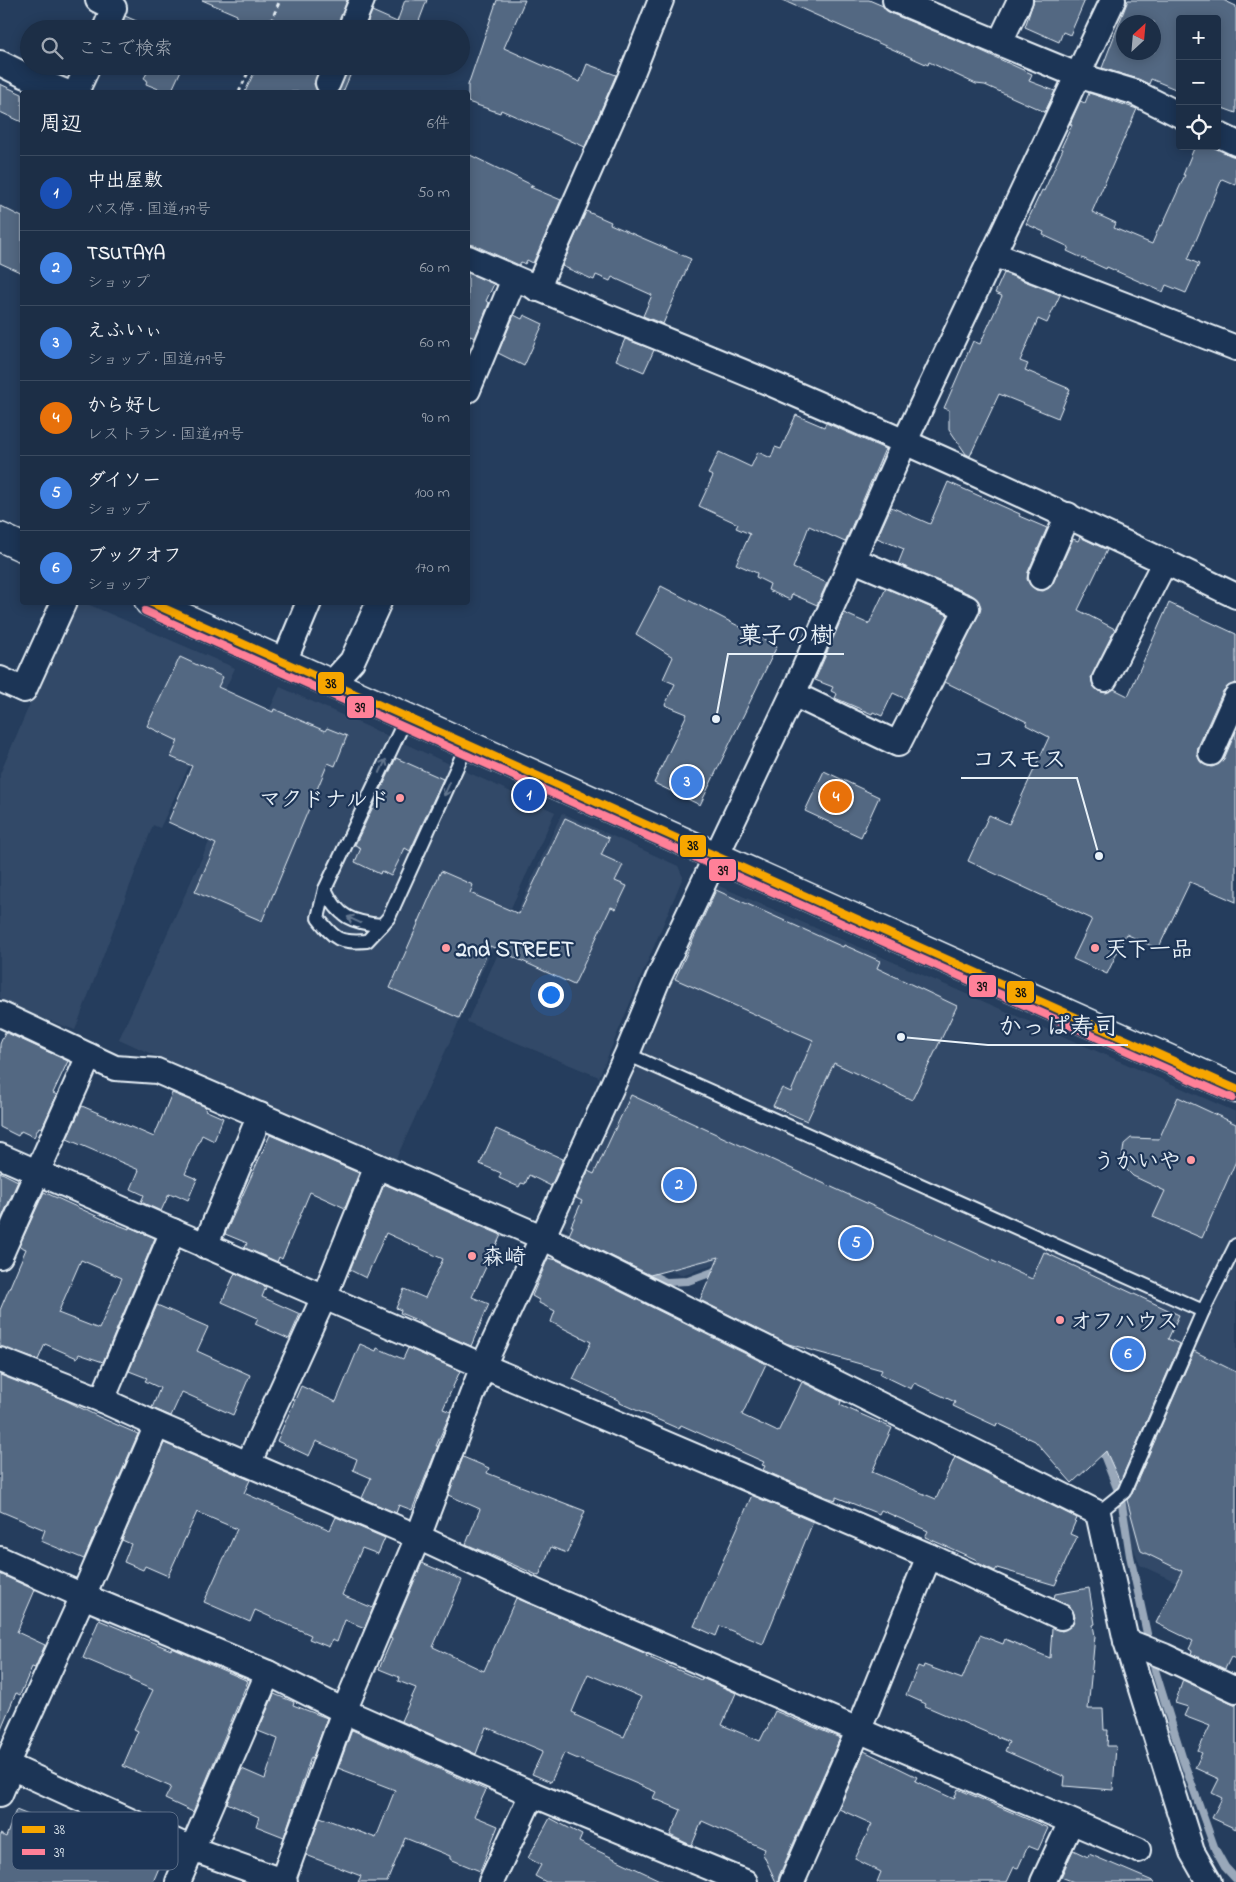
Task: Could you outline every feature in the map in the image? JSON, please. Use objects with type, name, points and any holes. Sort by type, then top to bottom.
[{"type":"highway","points":[[0,537],[20,546]]},
{"type":"highway","points":[[156,605],[1236,1089]]},
{"type":"street","points":[[98,0],[114,8],[109,20]]},
{"type":"street","points":[[354,20],[362,0]]},
{"type":"street","points":[[537,289],[630,78],[660,0]]},
{"type":"street","points":[[895,0],[1077,75],[1134,92],[1176,113]]},
{"type":"street","points":[[1000,42],[1020,0]]},
{"type":"street","points":[[178,1843],[284,1882],[344,1711],[418,1537],[483,1366],[544,1238],[627,1054],[658,979],[793,694],[854,560],[905,441],[1113,0]]},
{"type":"street","points":[[0,63],[20,74]]},
{"type":"street","points":[[22,75],[61,90]]},
{"type":"street","points":[[77,90],[84,75]]},
{"type":"street","points":[[1221,136],[1236,143]]},
{"type":"street","points":[[993,254],[1236,348]]},
{"type":"street","points":[[470,259],[537,289],[676,344],[905,441],[1068,515],[1236,596]]},
{"type":"street","points":[[470,385],[514,279]]},
{"type":"street","points":[[1041,577],[1068,515]]},
{"type":"street","points":[[793,694],[898,744],[967,608],[854,560]]},
{"type":"street","points":[[1105,679],[1164,561]]},
{"type":"street","points":[[0,679],[24,690],[63,605]]},
{"type":"street","points":[[284,662],[308,605]]},
{"type":"street","points":[[331,684],[352,661],[378,605]]},
{"type":"street","points":[[1211,753],[1236,697]]},
{"type":"street","points":[[0,1014],[115,1068],[157,1071],[544,1238],[1098,1513],[1126,1641],[1192,1852],[1209,1882]]},
{"type":"street","points":[[0,1256],[89,1056]]},
{"type":"street","points":[[206,1246],[260,1115]]},
{"type":"street","points":[[0,1156],[483,1366],[929,1556],[1061,1617]]},
{"type":"street","points":[[248,1464],[324,1297],[377,1166]]},
{"type":"street","points":[[102,1400],[173,1231]]},
{"type":"street","points":[[0,1360],[102,1400],[418,1537],[534,1591],[1138,1850]]},
{"type":"street","points":[[0,1794],[6,1765],[83,1596],[157,1425]]},
{"type":"street","points":[[792,1882],[859,1729],[929,1556]]},
{"type":"street","points":[[0,1559],[83,1596],[268,1673],[344,1711],[532,1794],[745,1882]]},
{"type":"street","points":[[1126,1641],[1164,1656],[1236,1690]]},
{"type":"street","points":[[178,1882],[268,1673]]},
{"type":"street","points":[[6,1765],[110,1812]]},
{"type":"street","points":[[491,1882],[532,1794]]},
{"type":"street","points":[[1043,1882],[1071,1822]]},
{"type":"lane","points":[[406,718],[325,890],[318,918],[330,934],[347,942],[367,940],[389,917],[467,745]]},
{"type":"lane","points":[[325,890],[332,904],[344,916],[362,924],[382,925]]},
{"type":"lane","points":[[627,1054],[1204,1311]]},
{"type":"lane","points":[[1098,1513],[1124,1492],[1204,1311],[1236,1245]]},
{"type":"path","points":[[272,20],[280,0]]},
{"type":"path","points":[[240,90],[247,75]]},
{"type":"shaded area","points":[[72,605],[90,605],[235,668],[160,828],[153,825],[75,1030],[12,1007],[0,998],[0,774]]},
{"type":"shaded area","points":[[280,687],[555,812],[395,1161],[119,1039]]},
{"type":"shaded area","points":[[562,813],[678,866],[683,877],[599,1077],[467,1022]]},
{"type":"shaded area","points":[[710,882],[1236,1112],[1236,1610],[1140,1565],[1085,1414],[759,1251],[681,1275],[572,1234],[560,1221]]},
{"type":"building","points":[[202,0],[347,0],[340,20],[237,20],[235,19],[237,15]]},
{"type":"building","points":[[405,0],[427,0],[419,20],[398,20]]},
{"type":"building","points":[[497,0],[525,0],[504,48],[580,82],[587,64],[616,75],[585,147],[501,110],[500,113],[470,103],[468,85]]},
{"type":"building","points":[[782,0],[869,0],[883,6],[890,13],[973,47],[1032,74],[1029,81],[1055,91],[1045,112],[985,85],[976,84],[929,62],[928,65]]},
{"type":"building","points":[[1034,0],[1085,0],[1070,35],[1063,32],[1059,42],[1025,27]]},
{"type":"building","points":[[1128,0],[1223,0],[1236,6],[1236,113],[1221,107],[1221,15],[1176,15],[1176,89],[1151,79],[1149,84],[1102,68],[1116,31],[1116,60],[1161,60],[1161,15],[1122,15]]},
{"type":"building","points":[[372,11],[392,20],[368,20]]},
{"type":"building","points":[[125,16],[134,20],[123,20]]},
{"type":"building","points":[[146,75],[179,75],[172,90],[161,90],[146,84],[147,80],[144,78]]},
{"type":"building","points":[[253,75],[317,75],[314,84],[317,90],[246,90]]},
{"type":"building","points":[[346,75],[350,75],[344,90],[339,90]]},
{"type":"building","points":[[0,84],[20,93],[20,121],[0,112]]},
{"type":"building","points":[[1089,93],[1137,109],[1092,212],[1116,223],[1114,228],[1152,244],[1185,175],[1183,175],[1193,150],[1220,150],[1236,157],[1236,185],[1222,179],[1188,259],[1199,264],[1186,293],[1166,285],[1163,292],[1107,267],[1106,269],[1067,251],[1069,247],[1043,235],[1044,232],[1026,224],[1042,190],[1044,191],[1063,149],[1061,148],[1072,125],[1070,124],[1080,101],[1085,103]]},
{"type":"building","points":[[470,155],[534,186],[530,187],[561,200],[533,263],[527,260],[525,264],[521,262],[519,265],[470,244]]},
{"type":"building","points":[[0,206],[20,216],[20,272],[0,263]]},
{"type":"building","points":[[586,211],[611,222],[610,224],[691,259],[663,324],[643,316],[652,295],[612,277],[610,281],[596,275],[594,280],[562,266]]},
{"type":"building","points":[[1004,273],[1060,295],[1047,323],[1038,319],[1020,361],[1028,364],[1025,370],[1070,389],[1058,418],[999,394],[970,456],[966,454],[949,429],[949,410],[944,408],[973,341],[980,344],[1002,296],[995,293]]},
{"type":"building","points":[[470,274],[494,284],[486,301],[489,303],[475,338],[470,336]]},
{"type":"building","points":[[514,315],[522,319],[524,315],[543,324],[524,366],[498,353]]},
{"type":"building","points":[[625,339],[654,350],[644,372],[616,360]]},
{"type":"building","points":[[796,415],[824,427],[826,423],[885,449],[845,542],[809,526],[793,568],[827,583],[817,605],[792,594],[790,600],[768,590],[770,584],[756,577],[757,573],[736,564],[750,534],[736,528],[738,524],[699,506],[713,476],[708,474],[719,452],[751,467],[758,452],[771,458],[775,447],[781,449]]},
{"type":"building","points":[[948,482],[1047,528],[1028,572],[1027,579],[1036,590],[1043,591],[1053,583],[1073,539],[1078,541],[1080,537],[1107,550],[1078,610],[1115,629],[1091,677],[1093,686],[1098,691],[1106,693],[1114,689],[1128,696],[1169,603],[1236,634],[1236,683],[1228,686],[1223,691],[1198,747],[1197,754],[1200,761],[1205,765],[1212,767],[1219,764],[1224,759],[1236,731],[1236,902],[1190,882],[1158,949],[1126,934],[1107,974],[1073,959],[1092,919],[968,861],[989,815],[1009,824],[1049,737],[1026,725],[1027,722],[945,682],[979,614],[981,607],[978,600],[972,595],[898,564],[904,549],[877,538],[891,507],[930,524]]},
{"type":"building","points":[[661,586],[777,646],[700,805],[654,783],[687,714],[665,705],[675,684],[663,679],[673,657],[636,634]]},
{"type":"building","points":[[886,588],[948,615],[906,699],[893,693],[882,716],[873,712],[872,714],[835,698],[837,694],[831,691],[833,687],[815,680],[844,613],[869,624]]},
{"type":"building","points":[[180,657],[223,677],[218,687],[273,712],[274,709],[325,731],[327,728],[347,736],[335,766],[328,763],[262,921],[195,892],[216,844],[168,822],[192,766],[171,757],[178,741],[147,726]]},
{"type":"building","points":[[396,758],[443,779],[410,851],[405,848],[391,876],[381,871],[380,874],[355,862],[361,848],[355,845]]},
{"type":"building","points":[[824,771],[879,797],[861,837],[805,811]]},
{"type":"building","points":[[565,818],[609,838],[601,855],[623,865],[615,881],[627,886],[616,909],[611,907],[574,985],[490,946],[459,1018],[390,988],[441,871],[473,885],[470,893],[519,914]]},
{"type":"building","points":[[716,890],[843,947],[844,945],[880,961],[877,968],[957,1006],[912,1100],[834,1063],[807,1121],[773,1106],[782,1088],[791,1092],[813,1040],[675,979]]},
{"type":"building","points":[[5,1032],[68,1061],[53,1093],[57,1095],[42,1128],[39,1127],[34,1137],[21,1131],[18,1136],[0,1127],[0,1044]]},
{"type":"building","points":[[172,1093],[206,1107],[205,1110],[223,1118],[214,1141],[202,1135],[185,1174],[197,1179],[188,1200],[175,1194],[174,1196],[169,1194],[161,1211],[141,1202],[144,1195],[131,1189],[139,1170],[67,1139],[82,1106],[154,1137]]},
{"type":"building","points":[[631,1095],[1032,1279],[1044,1252],[1179,1315],[1168,1339],[1180,1344],[1120,1482],[1106,1451],[1072,1483],[1035,1441],[997,1423],[996,1426],[953,1406],[955,1402],[914,1383],[911,1389],[880,1374],[882,1370],[785,1343],[700,1300],[719,1257],[650,1275],[569,1235],[582,1201],[576,1198],[588,1171],[594,1174]]},
{"type":"building","points":[[1178,1097],[1236,1124],[1236,1161],[1202,1238],[1153,1217],[1165,1191],[1133,1176],[1126,1169],[1122,1159],[1124,1144],[1131,1138],[1159,1139]]},
{"type":"building","points":[[496,1129],[563,1159],[551,1186],[529,1175],[525,1184],[521,1183],[519,1187],[499,1178],[501,1173],[480,1164]]},
{"type":"building","points":[[270,1135],[359,1173],[345,1208],[310,1192],[282,1259],[279,1257],[277,1262],[245,1248],[247,1243],[225,1234]]},
{"type":"building","points":[[0,1172],[18,1181],[0,1222]]},
{"type":"building","points":[[384,1184],[501,1235],[472,1297],[489,1304],[471,1346],[419,1323],[419,1321],[400,1313],[401,1310],[396,1308],[404,1289],[425,1298],[443,1259],[386,1233],[366,1278],[350,1270]]},
{"type":"building","points":[[44,1192],[103,1219],[155,1238],[103,1362],[79,1354],[77,1358],[45,1344],[38,1360],[0,1347],[0,1310],[26,1249],[19,1246]],"holes":[[[81,1260],[122,1278],[99,1329],[58,1313]]]},
{"type":"building","points":[[548,1258],[557,1260],[766,1364],[742,1415],[778,1432],[802,1382],[841,1401],[840,1405],[892,1428],[872,1472],[936,1499],[955,1457],[1077,1518],[1070,1534],[1077,1537],[1055,1585],[997,1568],[995,1571],[976,1562],[977,1560],[925,1537],[928,1531],[881,1510],[879,1514],[836,1497],[836,1500],[826,1497],[763,1470],[765,1466],[762,1465],[764,1462],[681,1425],[679,1429],[620,1403],[620,1401],[573,1379],[591,1342],[551,1322],[555,1311],[539,1303],[539,1300],[532,1296]]},
{"type":"building","points":[[235,1273],[266,1287],[262,1297],[300,1314],[289,1339],[255,1324],[258,1318],[222,1302]]},
{"type":"building","points":[[157,1305],[208,1327],[197,1351],[250,1375],[233,1415],[182,1392],[171,1416],[152,1408],[160,1388],[145,1381],[147,1378],[129,1371]]},
{"type":"building","points":[[360,1344],[376,1351],[377,1348],[403,1359],[408,1348],[460,1371],[443,1409],[451,1412],[412,1510],[399,1505],[396,1513],[362,1498],[371,1478],[353,1470],[357,1459],[316,1441],[309,1456],[277,1441],[301,1386],[336,1402]]},
{"type":"building","points":[[1194,1351],[1236,1372],[1236,1659],[1231,1657],[1225,1669],[1191,1654],[1192,1651],[1189,1649],[1193,1641],[1156,1623],[1182,1571],[1141,1551],[1127,1500],[1131,1495]]},
{"type":"building","points":[[0,1375],[65,1400],[138,1434],[84,1559],[41,1541],[45,1530],[0,1511]]},
{"type":"building","points":[[164,1443],[250,1480],[244,1493],[330,1530],[336,1517],[385,1538],[378,1554],[362,1548],[342,1595],[373,1608],[365,1628],[345,1620],[337,1642],[332,1640],[329,1647],[309,1639],[311,1635],[255,1610],[250,1622],[204,1602],[237,1529],[197,1512],[168,1576],[145,1566],[143,1570],[124,1562],[131,1544],[122,1540]]},
{"type":"building","points":[[463,1457],[489,1468],[487,1473],[585,1511],[567,1553],[551,1547],[539,1576],[466,1544],[480,1509],[448,1495]]},
{"type":"building","points":[[752,1495],[813,1522],[763,1644],[720,1626],[716,1636],[694,1626]]},
{"type":"building","points":[[422,1563],[462,1580],[433,1647],[484,1671],[516,1598],[647,1654],[646,1656],[701,1680],[702,1678],[736,1693],[722,1725],[760,1741],[775,1711],[840,1738],[778,1882],[776,1882],[763,1854],[765,1849],[702,1821],[692,1845],[670,1835],[681,1810],[653,1798],[656,1792],[564,1753],[551,1782],[532,1774],[543,1751],[486,1727],[476,1754],[401,1721],[416,1688],[398,1681],[399,1677],[379,1669],[392,1639],[390,1638]],"holes":[[[588,1674],[641,1697],[624,1737],[572,1712]]]},
{"type":"building","points":[[0,1574],[35,1590],[17,1632],[45,1645],[35,1668],[32,1667],[20,1695],[16,1693],[0,1731]]},
{"type":"building","points":[[1089,1588],[1095,1636],[1088,1709],[1103,1709],[1104,1730],[1108,1730],[1107,1746],[1116,1746],[1113,1790],[1064,1786],[1065,1777],[1005,1751],[1009,1742],[925,1706],[926,1704],[906,1695],[918,1666],[923,1668],[924,1665],[962,1679],[980,1635],[1003,1644],[1005,1639],[1050,1658],[1052,1628],[1062,1631],[1068,1628],[1073,1623],[1075,1616],[1072,1609],[1054,1599],[1055,1594]]},
{"type":"building","points":[[99,1620],[171,1650],[172,1648],[248,1681],[193,1812],[165,1799],[171,1787],[123,1766],[138,1731],[134,1729],[153,1690],[130,1680],[131,1678],[83,1658]]},
{"type":"building","points":[[1183,1680],[1236,1705],[1236,1829],[1212,1818],[1222,1798],[1212,1793],[1219,1779],[1195,1768],[1202,1753],[1198,1751],[1210,1726],[1184,1716],[1188,1707],[1175,1703]]},
{"type":"building","points":[[274,1694],[294,1702],[293,1705],[327,1718],[313,1758],[311,1757],[284,1837],[256,1826],[259,1817],[227,1803],[242,1769],[265,1779],[278,1739],[258,1731]]},
{"type":"building","points":[[352,1730],[486,1790],[474,1816],[498,1826],[480,1871],[450,1859],[450,1856],[405,1838],[387,1882],[358,1882],[361,1876],[306,1855],[320,1817],[376,1838],[395,1790],[338,1768]]},
{"type":"building","points":[[864,1751],[917,1777],[915,1781],[954,1799],[958,1789],[1048,1828],[1038,1850],[1028,1846],[1018,1868],[1014,1867],[1007,1882],[877,1882],[881,1872],[855,1859],[872,1824],[839,1809]]},
{"type":"building","points":[[550,1818],[582,1835],[579,1842],[664,1882],[546,1882],[535,1876],[541,1865],[528,1858]]},
{"type":"building","points":[[12,1821],[12,1870],[158,1870],[153,1882],[0,1882],[0,1834],[6,1837]]},
{"type":"building","points":[[1073,1850],[1088,1857],[1089,1854],[1155,1882],[1074,1882],[1061,1877]]},
{"type":"waterway","points":[[557,1233],[631,1266]]},
{"type":"waterway","points":[[642,1270],[666,1282],[688,1281],[721,1269]]},
{"type":"waterway","points":[[1100,1445],[1121,1498],[1130,1556],[1155,1670],[1183,1760],[1215,1849],[1225,1867],[1236,1879]]},
{"type":"transit line","name":"38","points":[[157,605],[1236,1089]]},
{"type":"transit line","name":"39","points":[[145,611],[1232,1098]]},
{"type":"place","name":"菓子の樹","points":[[716,719]]},
{"type":"place","name":"えふいぃ","points":[[687,782]]},
{"type":"place","name":"中出屋敷","points":[[529,795]]},
{"type":"place","name":"から好し","points":[[836,797]]},
{"type":"place","name":"マクドナルド","points":[[400,798]]},
{"type":"place","name":"コスモス","points":[[1099,856]]},
{"type":"place","name":"2nd STREET","points":[[446,948]]},
{"type":"place","name":"天下一品","points":[[1095,948]]},
{"type":"place","name":"かっぱ寿司","points":[[901,1037]]},
{"type":"place","name":"うかいや","points":[[1191,1160]]},
{"type":"place","name":"TSUTAYA","points":[[679,1185]]},
{"type":"place","name":"ダイソー","points":[[856,1243]]},
{"type":"place","name":"森崎","points":[[472,1256]]},
{"type":"place","name":"オフハウス","points":[[1060,1320]]},
{"type":"place","name":"ブックオフ","points":[[1128,1354]]}]
